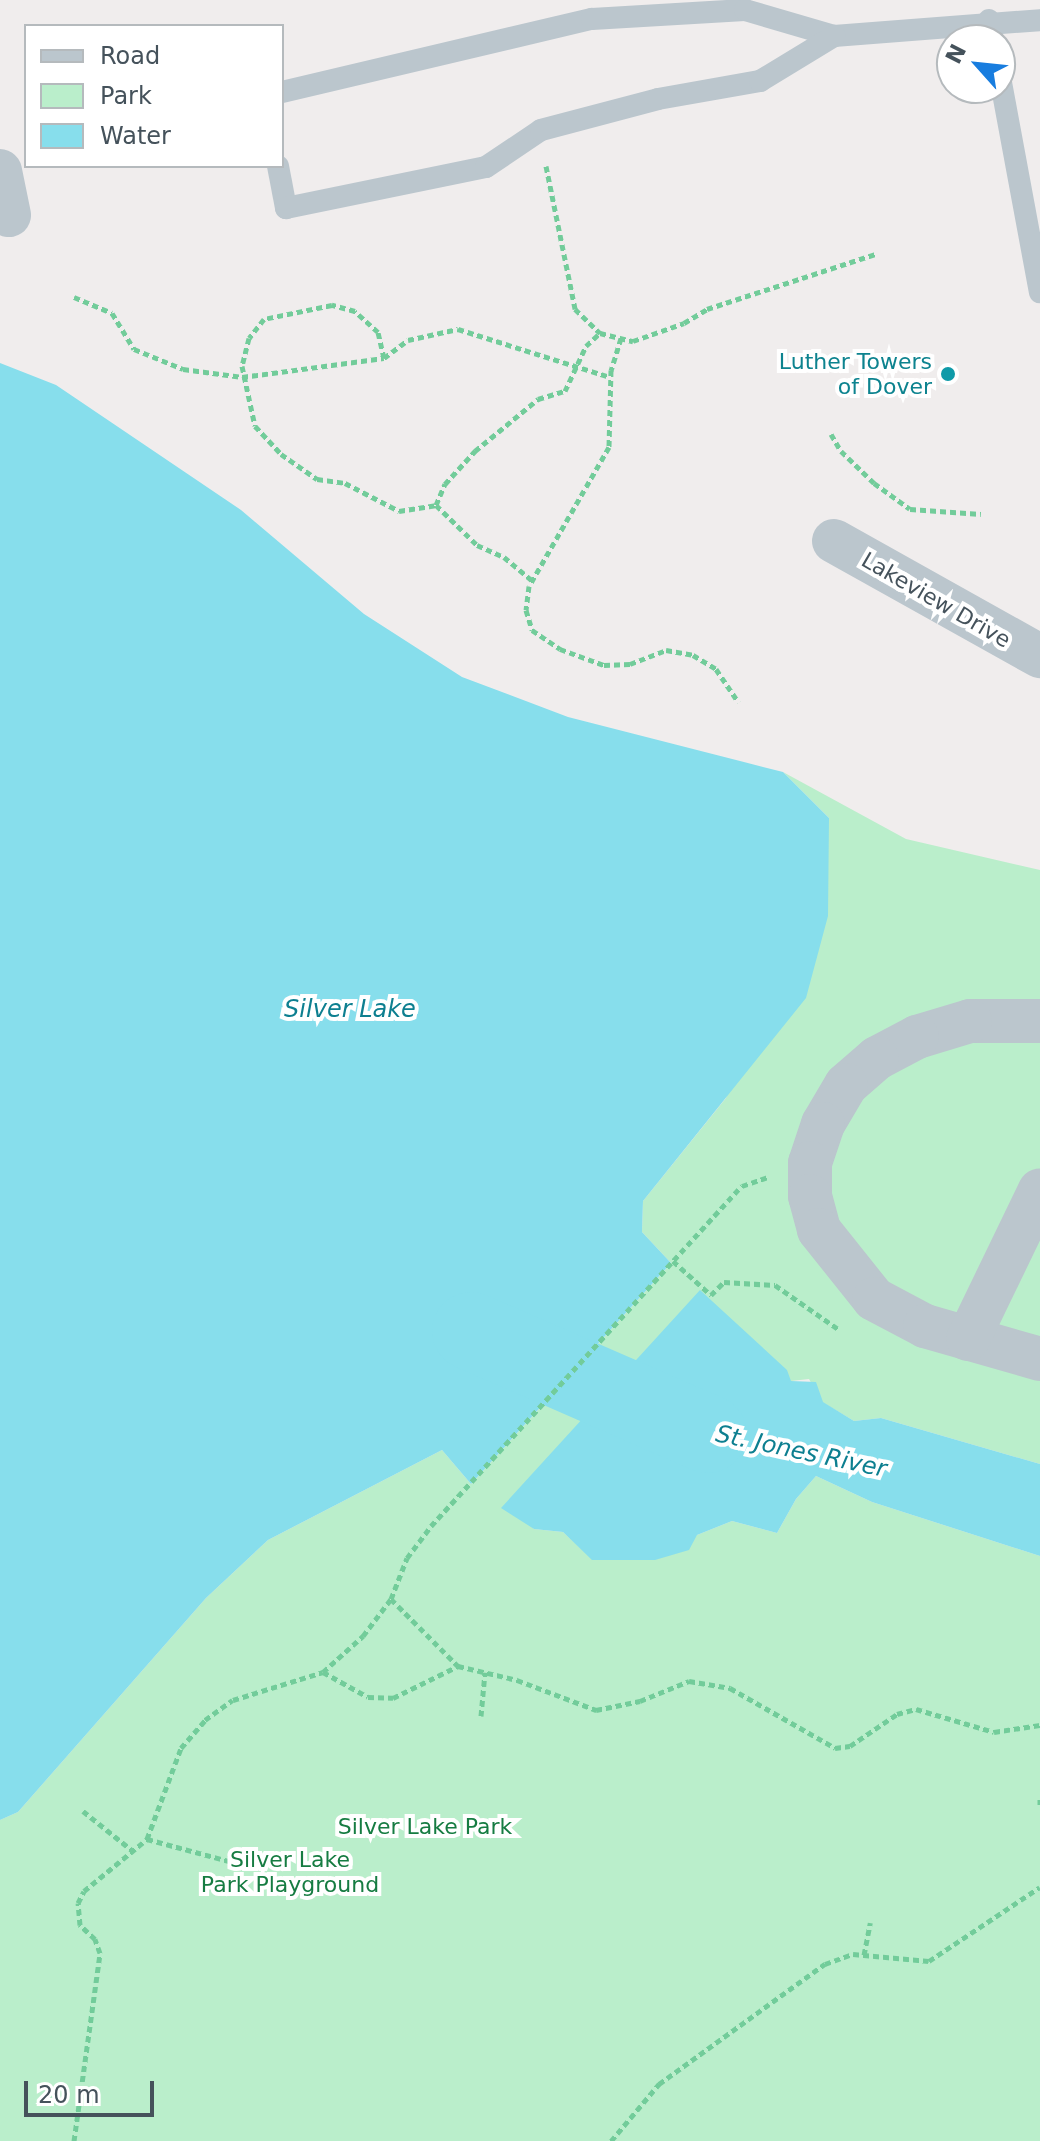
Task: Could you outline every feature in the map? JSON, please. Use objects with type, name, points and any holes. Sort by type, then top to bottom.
[{"type":"street","points":[[0,171],[9,215]]},
{"type":"street","name":"Lakeview Drive","points":[[834,541],[1040,656]]},
{"type":"street","points":[[1040,1021],[970,1021],[917,1037],[877,1058],[846,1085],[823,1124],[810,1163],[810,1196],[819,1230],[852,1277],[896,1315],[1040,1359]]},
{"type":"street","points":[[968,1339],[1040,1190]]},
{"type":"lane","points":[[284,92],[592,19],[745,10],[834,36],[936,32]]},
{"type":"lane","points":[[1016,25],[1040,20]]},
{"type":"lane","points":[[278,168],[286,208],[486,167],[541,130],[658,99],[760,81],[834,36]]},
{"type":"lane","points":[[1005,104],[1040,292]]},
{"type":"path","points":[[542,149],[575,309],[600,333],[621,338],[646,337],[707,309],[875,254]]},
{"type":"path","points":[[74,297],[112,313],[134,349],[183,369],[242,377],[384,358],[408,340],[458,329],[610,377]]},
{"type":"path","points":[[384,358],[378,332],[355,311],[332,305],[298,308],[264,319],[249,338],[242,377],[255,426],[281,454],[317,479],[345,483],[399,511],[436,505]]},
{"type":"path","points":[[436,505],[445,484],[475,451],[538,399],[565,391],[579,367],[586,346],[600,333]]},
{"type":"path","points":[[621,338],[610,377],[609,447],[533,581],[526,610],[532,630],[560,649],[604,665],[630,664],[666,650],[693,655],[716,669],[738,702]]},
{"type":"path","points":[[831,434],[841,451],[874,483],[910,509],[981,514]]},
{"type":"path","points":[[436,505],[477,545],[504,557],[533,581]]},
{"type":"path","points":[[74,2141],[100,1953],[95,1939],[80,1925],[78,1903],[84,1891],[147,1839],[170,1770],[205,1720],[233,1700],[323,1672],[363,1636],[391,1599],[407,1558],[742,1186],[810,1163]]},
{"type":"path","points":[[672,1262],[711,1295],[724,1282],[775,1285],[850,1337]]},
{"type":"path","points":[[391,1599],[458,1666],[485,1672],[596,1710],[640,1701],[689,1681],[709,1682],[760,1702],[806,1735],[835,1748],[858,1742],[897,1714],[916,1709],[994,1732],[1040,1725]]},
{"type":"path","points":[[323,1672],[368,1697],[393,1698],[458,1666]]},
{"type":"path","points":[[481,1716],[485,1672]]},
{"type":"path","points":[[1040,1799],[1040,1806]]},
{"type":"path","points":[[83,1811],[133,1851]]},
{"type":"path","points":[[147,1839],[232,1862]]},
{"type":"path","points":[[611,2141],[659,2084],[825,1964],[864,1955],[929,1961],[1040,1887]]},
{"type":"path","points":[[864,1955],[870,1923]]},
{"type":"green space","name":"Silver Lake Park","points":[[783,772],[906,839],[1040,870],[1040,1464],[881,1418],[854,1421],[822,1402],[809,1379],[791,1381],[524,1519],[534,1529],[563,1532],[593,1560],[697,1535],[732,1521],[777,1533],[796,1499],[816,1476],[872,1502],[1040,1556],[1040,2141],[0,2141],[0,1820],[18,1812],[206,1598],[268,1540],[442,1450],[471,1484],[671,1263],[642,1232],[643,1201],[726,1098],[829,818]]},
{"type":"water","name":"Silver Lake","points":[[0,363],[56,385],[241,510],[364,614],[462,677],[568,717],[783,772],[829,818],[828,916],[806,998],[643,1201],[642,1232],[671,1263],[471,1484],[442,1450],[268,1540],[206,1598],[18,1812],[0,1820]]},
{"type":"water","points":[[700,1290],[787,1370],[791,1381],[816,1382],[823,1402],[854,1421],[881,1418],[1040,1464],[1040,1556],[872,1502],[816,1476],[796,1499],[777,1533],[732,1521],[697,1535],[689,1550],[655,1560],[592,1560],[563,1532],[534,1529],[501,1508]]},
{"type":"waterway","name":"St. Jones River","points":[[471,1331],[708,1434]]},
{"type":"place","name":"Luther Towers of Dover","points":[[948,374]]},
{"type":"park label","name":"Silver Lake Park Playground","points":[[290,1872]]}]
